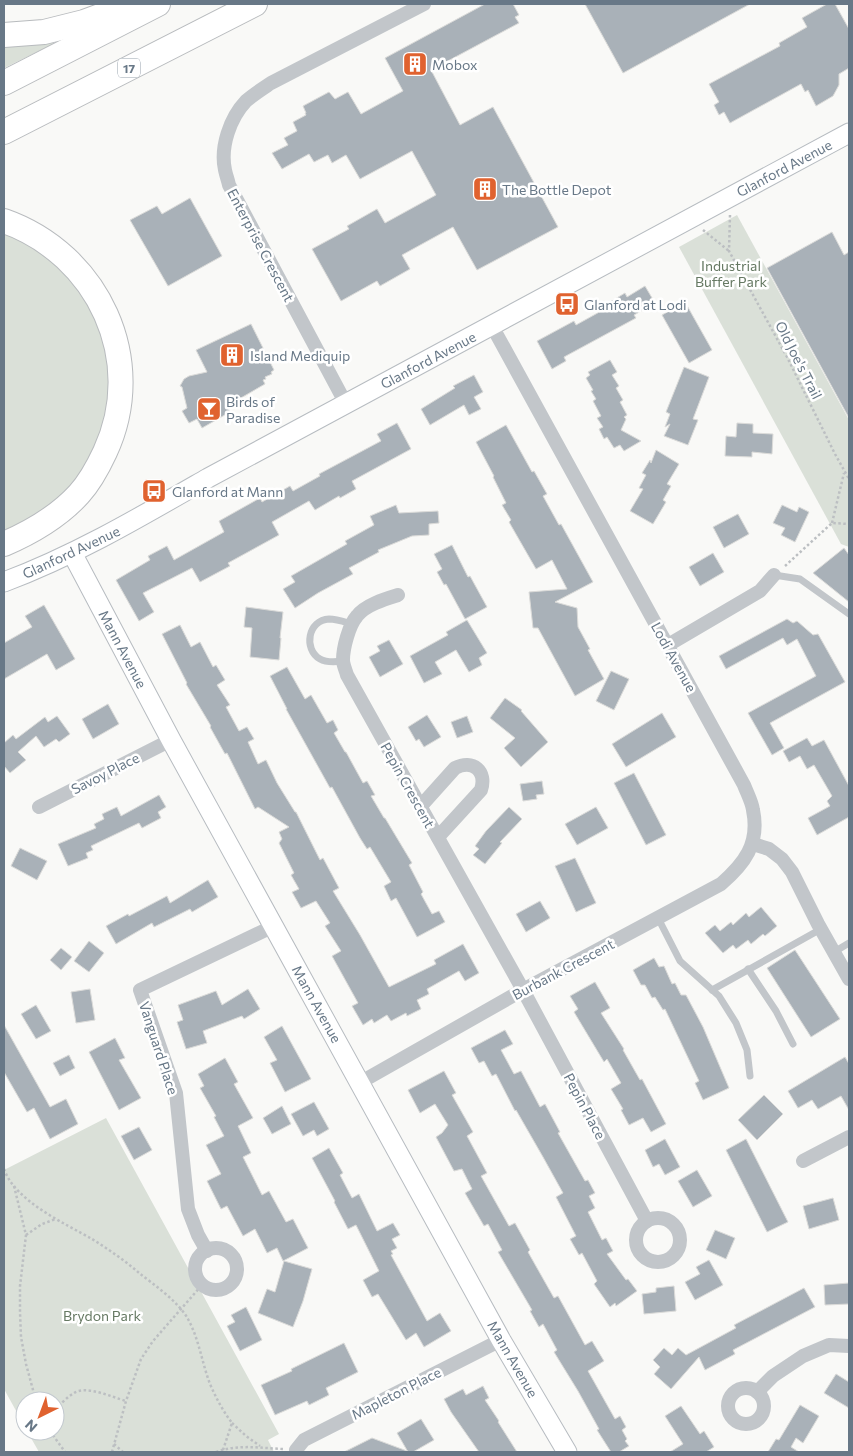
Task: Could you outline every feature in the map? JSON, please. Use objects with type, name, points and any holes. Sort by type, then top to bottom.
[{"type":"highway","points":[[4,35],[44,32],[84,22],[130,4]]},
{"type":"highway","points":[[4,83],[158,4]]},
{"type":"highway","name":"17","points":[[4,132],[254,4]]},
{"type":"highway","points":[[4,221],[32,234],[58,251],[79,270],[108,316],[116,338],[121,389],[112,438],[99,466],[80,494],[57,515],[31,532],[4,544]]},
{"type":"main road","name":"Glanford Avenue","points":[[4,582],[72,553],[127,525],[208,478],[849,133]]},
{"type":"main road","name":"Mann Avenue","points":[[72,553],[171,740],[501,1340],[567,1452]]},
{"type":"street","name":"Enterprise Crescent","points":[[346,404],[229,185],[224,170],[226,140],[237,113],[256,92],[424,4]]},
{"type":"street","name":"Lodi Avenue","points":[[492,326],[744,785],[753,809],[756,827],[753,844]]},
{"type":"street","points":[[668,645],[760,591],[774,575]]},
{"type":"street","points":[[343,661],[344,646],[357,615],[377,602],[398,595]]},
{"type":"street","name":"Pepin Crescent","points":[[343,661],[347,675],[523,990]]},
{"type":"street","name":"Savoy Place","points":[[39,807],[171,740]]},
{"type":"street","points":[[420,807],[455,768],[468,764],[474,766],[479,771],[483,783],[481,790],[438,837]]},
{"type":"street","points":[[753,844],[769,849],[782,859],[792,872],[849,979]]},
{"type":"street","name":"Burbank Crescent","points":[[360,1082],[523,990],[721,884],[737,870],[753,844]]},
{"type":"street","name":"Vanguard Place","points":[[207,1250],[198,1235],[188,1209],[176,1093],[140,990],[274,926]]},
{"type":"street","name":"Pepin Place","points":[[523,990],[647,1221]]},
{"type":"street","points":[[803,1161],[849,1137]]},
{"type":"street","points":[[214,1248],[228,1252],[234,1258],[237,1265],[235,1280],[224,1289],[209,1289],[202,1285],[195,1271],[196,1262],[200,1256],[207,1250],[214,1248]]},
{"type":"street","name":"Mapleton Place","points":[[296,1451],[304,1440],[501,1340]]},
{"type":"street","points":[[758,1392],[773,1376],[803,1356],[829,1345],[849,1346]]},
{"type":"lane","points":[[774,575],[800,579],[849,614]]},
{"type":"lane","points":[[343,661],[330,662],[321,660],[314,654],[310,646],[309,637],[312,629],[319,622],[327,619],[352,624]]},
{"type":"lane","points":[[658,918],[680,961],[719,996],[736,1023],[747,1050],[750,1076]]},
{"type":"lane","points":[[712,990],[821,929]]},
{"type":"lane","points":[[834,952],[849,943]]},
{"type":"lane","points":[[748,969],[776,1011],[793,1044]]},
{"type":"path","name":"Old Joe's Trail","points":[[729,251],[730,198]]},
{"type":"path","name":"Old Joe's Trail","points":[[690,219],[729,251],[787,356],[849,479]]},
{"type":"path","points":[[774,575],[832,524],[845,471]]},
{"type":"path","points":[[832,524],[849,524]]},
{"type":"path","points":[[4,1169],[13,1185],[44,1212],[117,1255],[181,1310],[188,1320],[195,1337],[220,1407],[232,1423],[261,1447]]},
{"type":"path","points":[[13,1185],[26,1235],[20,1286],[20,1312],[26,1364],[33,1391]]},
{"type":"path","points":[[26,1235],[42,1224],[56,1219]]},
{"type":"path","points":[[112,1452],[126,1401],[141,1359],[153,1341],[202,1285]]},
{"type":"path","points":[[65,1401],[81,1390],[126,1401]]},
{"type":"path","points":[[224,1450],[232,1423]]},
{"type":"path","points":[[57,1441],[65,1452]]},
{"type":"path","points":[[114,1444],[123,1452]]},
{"type":"path","points":[[216,1452],[243,1446],[296,1451]]},
{"type":"green space","points":[[57,38],[53,44],[4,68],[4,42]]},
{"type":"green space","name":"Industrial Buffer Park","points":[[737,215],[849,420],[849,547],[841,544],[679,247]]},
{"type":"green space","points":[[4,232],[50,252],[83,288],[106,337],[113,391],[105,436],[80,481],[43,515],[4,535]]},
{"type":"green space","name":"Brydon Park","points":[[106,1118],[279,1434],[268,1440],[274,1452],[39,1452],[33,1441],[65,1441],[65,1391],[15,1391],[15,1409],[4,1389],[4,1170]]},
{"type":"building","points":[[485,4],[513,4],[519,15],[515,17],[519,23],[431,70],[460,125],[493,107],[558,227],[477,270],[453,227],[402,255],[410,269],[380,286],[377,281],[341,301],[312,249],[349,229],[347,226],[377,209],[385,223],[436,195],[412,151],[360,179],[346,155],[332,163],[328,155],[314,162],[309,154],[282,169],[272,153],[288,145],[284,138],[297,131],[293,122],[306,115],[303,106],[329,92],[335,99],[348,92],[361,114],[403,91],[385,58]]},
{"type":"building","points":[[585,4],[750,4],[623,73]]},
{"type":"building","points":[[827,4],[835,4],[849,29],[849,68],[839,74],[839,85],[833,96],[816,106],[808,90],[805,92],[801,84],[730,123],[724,112],[719,115],[714,105],[719,102],[709,84],[780,46],[779,43],[807,27],[802,18]]},
{"type":"building","points":[[190,198],[222,256],[168,286],[130,220],[157,206],[162,214]]},
{"type":"building","points":[[832,232],[844,255],[849,252],[849,418],[767,268]]},
{"type":"building","points":[[645,286],[655,303],[634,315],[636,318],[564,357],[566,361],[552,369],[537,341],[574,321],[576,325],[612,305],[610,302],[625,293],[627,297]]},
{"type":"building","points":[[685,302],[712,350],[689,363],[662,315]]},
{"type":"building","points":[[251,324],[274,370],[271,372],[272,374],[265,377],[266,379],[263,380],[265,384],[227,406],[230,412],[202,428],[197,419],[189,423],[182,411],[187,408],[182,387],[180,386],[184,379],[189,376],[207,372],[196,350]]},
{"type":"building","points":[[610,360],[617,372],[612,375],[619,386],[616,388],[623,400],[620,402],[627,415],[624,417],[626,419],[621,430],[641,441],[624,451],[620,445],[614,448],[607,437],[604,439],[599,429],[603,427],[597,418],[601,416],[593,401],[596,399],[586,378],[590,375],[588,372]]},
{"type":"building","points":[[684,367],[709,377],[693,419],[698,420],[688,445],[664,436],[670,424],[665,427],[670,414],[666,412]]},
{"type":"building","points":[[474,375],[483,392],[474,397],[481,409],[469,415],[464,405],[430,425],[421,409],[455,388],[453,386]]},
{"type":"building","points":[[397,423],[411,449],[352,481],[356,489],[340,498],[339,496],[315,510],[309,501],[272,522],[279,535],[228,563],[230,566],[200,582],[192,568],[143,593],[154,612],[139,621],[116,580],[150,560],[148,556],[167,546],[174,560],[224,532],[219,521],[260,498],[262,502],[290,486],[293,491],[320,476],[319,474],[381,441],[377,434]]},
{"type":"building","points":[[737,423],[753,424],[753,433],[773,434],[772,454],[752,452],[752,457],[725,456],[726,436],[736,437]]},
{"type":"building","points":[[506,425],[532,472],[534,471],[547,494],[543,496],[593,582],[555,602],[577,608],[578,627],[604,679],[575,696],[538,628],[533,628],[529,592],[567,589],[552,560],[536,569],[509,522],[511,520],[502,505],[506,503],[476,442]]},
{"type":"building","points":[[656,450],[679,464],[667,484],[671,486],[663,500],[666,502],[653,524],[630,511],[643,489],[639,488],[646,475],[642,473],[650,460],[651,463]]},
{"type":"building","points":[[396,505],[399,513],[438,511],[439,523],[429,524],[429,535],[412,536],[378,550],[379,552],[349,568],[353,574],[295,608],[283,589],[295,582],[291,576],[347,544],[345,541],[374,525],[370,516]]},
{"type":"building","points":[[782,505],[797,512],[799,507],[809,512],[795,542],[781,535],[785,528],[773,523]]},
{"type":"building","points":[[738,514],[749,534],[724,548],[713,527]]},
{"type":"building","points":[[452,545],[468,577],[470,576],[487,607],[465,619],[446,584],[444,585],[437,572],[442,569],[434,554]]},
{"type":"building","points":[[844,548],[849,555],[849,602],[813,573]]},
{"type":"building","points":[[713,553],[724,572],[700,586],[689,567]]},
{"type":"building","points":[[44,605],[75,659],[56,670],[47,654],[4,679],[4,643],[32,627],[25,616]]},
{"type":"building","points":[[246,607],[283,612],[279,660],[250,657],[252,628],[244,627]]},
{"type":"building","points":[[787,619],[793,623],[797,621],[813,635],[818,634],[845,682],[770,723],[784,748],[772,755],[748,713],[816,676],[797,639],[787,645],[783,638],[726,669],[719,656]]},
{"type":"building","points":[[467,620],[487,653],[479,658],[482,665],[469,672],[456,650],[435,662],[442,674],[424,683],[410,656],[448,635],[446,632]]},
{"type":"building","points":[[180,625],[191,647],[200,642],[213,667],[216,665],[225,680],[217,685],[230,705],[226,707],[239,731],[247,727],[254,739],[248,742],[258,764],[266,760],[277,783],[296,812],[320,860],[323,858],[339,888],[333,891],[389,987],[436,964],[434,960],[463,944],[479,973],[465,981],[459,971],[427,989],[429,994],[417,1000],[421,1009],[407,1016],[406,1013],[391,1021],[387,1015],[374,1023],[372,1019],[363,1025],[352,1006],[358,1003],[332,956],[341,951],[325,926],[330,923],[316,901],[301,908],[292,892],[299,889],[291,875],[294,873],[279,843],[282,839],[279,832],[289,827],[258,807],[255,809],[227,753],[225,754],[186,684],[162,634]]},
{"type":"building","points":[[389,640],[403,664],[380,677],[369,657],[380,651],[377,646]]},
{"type":"building","points":[[287,667],[305,699],[311,695],[327,723],[333,720],[338,730],[334,733],[363,783],[367,781],[375,795],[371,796],[412,863],[409,865],[432,914],[439,911],[445,922],[417,937],[396,898],[391,901],[384,886],[391,882],[370,847],[367,849],[360,838],[332,787],[330,788],[270,676]]},
{"type":"building","points":[[611,671],[629,679],[614,710],[596,701]]},
{"type":"building","points":[[505,698],[522,710],[548,742],[521,767],[504,748],[515,738],[490,718]]},
{"type":"building","points":[[108,704],[119,724],[93,739],[82,719]]},
{"type":"building","points":[[662,713],[676,737],[626,767],[612,744]]},
{"type":"building","points":[[427,715],[441,737],[424,747],[419,739],[416,741],[408,727]]},
{"type":"building","points":[[57,716],[70,734],[59,742],[56,739],[44,747],[36,736],[18,752],[26,760],[10,773],[4,766],[4,743],[13,735],[16,739],[45,717],[48,722]]},
{"type":"building","points":[[467,716],[473,732],[457,738],[451,722]]},
{"type":"building","points":[[807,738],[812,746],[824,740],[849,786],[849,817],[817,835],[808,818],[830,806],[827,801],[832,796],[814,765],[807,769],[800,756],[789,762],[783,751]]},
{"type":"building","points":[[634,773],[666,835],[646,845],[614,783]]},
{"type":"building","points":[[542,781],[544,794],[536,795],[537,799],[523,801],[520,784]]},
{"type":"building","points":[[159,795],[166,807],[158,812],[161,818],[142,828],[139,823],[91,846],[93,850],[86,853],[88,858],[68,866],[58,844],[96,828],[94,824],[104,819],[102,814],[117,807],[121,816]]},
{"type":"building","points":[[509,807],[522,819],[500,842],[502,843],[485,864],[473,855],[479,849],[475,846],[486,831]]},
{"type":"building","points":[[596,807],[608,828],[577,845],[565,824]]},
{"type":"building","points":[[20,848],[47,861],[37,880],[11,866]]},
{"type":"building","points":[[575,858],[596,903],[576,912],[555,866]]},
{"type":"building","points":[[208,880],[218,897],[192,912],[190,909],[154,927],[152,923],[116,944],[106,926],[167,896],[170,903]]},
{"type":"building","points":[[540,901],[550,918],[526,932],[516,914]]},
{"type":"building","points":[[761,907],[777,926],[751,944],[748,940],[736,949],[733,945],[723,953],[705,933],[715,925],[720,931],[731,922],[733,925],[746,913],[749,917]]},
{"type":"building","points":[[89,941],[104,953],[89,972],[74,961]]},
{"type":"building","points":[[61,948],[72,957],[61,970],[50,960]]},
{"type":"building","points":[[795,950],[840,1019],[811,1037],[767,968]]},
{"type":"building","points":[[654,958],[659,967],[664,966],[672,984],[675,983],[681,995],[686,995],[703,1027],[729,1088],[703,1100],[695,1083],[699,1081],[665,1009],[663,1010],[655,997],[652,998],[645,985],[641,985],[633,970]]},
{"type":"building","points":[[595,982],[610,1008],[601,1013],[624,1049],[640,1080],[642,1079],[666,1124],[651,1132],[643,1118],[629,1125],[621,1110],[623,1109],[611,1089],[621,1083],[607,1059],[604,1062],[574,1012],[578,1009],[570,996]]},
{"type":"building","points":[[90,989],[95,1020],[76,1023],[71,992]]},
{"type":"building","points":[[248,989],[260,1009],[244,1019],[242,1016],[203,1031],[207,1043],[186,1049],[177,1022],[183,1020],[178,1005],[216,991],[222,1005]]},
{"type":"building","points":[[36,1005],[51,1031],[36,1039],[21,1014]]},
{"type":"building","points":[[4,1025],[50,1107],[66,1099],[78,1124],[50,1139],[34,1108],[27,1112],[4,1072]]},
{"type":"building","points":[[282,1026],[311,1079],[285,1092],[270,1063],[277,1060],[264,1037]]},
{"type":"building","points":[[505,1030],[513,1044],[501,1050],[514,1074],[521,1071],[540,1107],[545,1104],[560,1132],[558,1133],[585,1181],[588,1180],[595,1193],[589,1196],[595,1208],[588,1212],[602,1240],[606,1238],[613,1251],[607,1254],[626,1280],[628,1279],[637,1291],[616,1306],[615,1303],[610,1307],[594,1284],[597,1281],[582,1253],[579,1255],[570,1239],[576,1236],[556,1197],[563,1193],[543,1157],[515,1111],[496,1074],[492,1076],[484,1061],[479,1063],[471,1048]]},
{"type":"building","points":[[115,1038],[125,1058],[119,1060],[141,1098],[119,1110],[89,1052]]},
{"type":"building","points":[[69,1055],[75,1068],[60,1076],[53,1063]]},
{"type":"building","points":[[845,1057],[849,1064],[849,1110],[841,1096],[818,1109],[812,1100],[798,1108],[788,1091]]},
{"type":"building","points":[[225,1058],[238,1082],[234,1084],[253,1118],[238,1126],[251,1153],[243,1157],[262,1195],[269,1191],[286,1222],[293,1219],[308,1248],[283,1261],[277,1248],[267,1253],[255,1229],[243,1236],[227,1206],[221,1209],[207,1181],[221,1174],[206,1145],[224,1136],[214,1117],[216,1116],[200,1088],[204,1086],[198,1074]]},
{"type":"building","points":[[444,1071],[456,1093],[452,1095],[473,1132],[467,1136],[487,1173],[481,1176],[509,1226],[515,1223],[530,1250],[528,1252],[554,1298],[558,1296],[585,1345],[592,1341],[604,1361],[588,1371],[615,1419],[620,1416],[626,1427],[622,1430],[627,1439],[625,1441],[629,1446],[619,1452],[611,1452],[597,1430],[599,1429],[554,1352],[557,1350],[543,1324],[539,1327],[530,1311],[532,1310],[498,1252],[502,1250],[488,1224],[484,1226],[465,1193],[472,1189],[462,1169],[454,1171],[436,1137],[448,1125],[435,1104],[420,1113],[408,1090]]},
{"type":"building","points":[[764,1095],[783,1114],[757,1140],[738,1120]]},
{"type":"building","points":[[314,1102],[329,1129],[317,1136],[314,1130],[303,1136],[291,1114]]},
{"type":"building","points":[[282,1106],[291,1124],[272,1134],[263,1118]]},
{"type":"building","points":[[139,1127],[152,1150],[134,1160],[121,1136]]},
{"type":"building","points":[[665,1139],[680,1167],[665,1175],[659,1164],[653,1167],[645,1150]]},
{"type":"building","points":[[746,1139],[788,1222],[767,1232],[726,1150]]},
{"type":"building","points":[[329,1148],[343,1173],[340,1175],[352,1198],[359,1194],[377,1231],[393,1223],[400,1235],[392,1239],[397,1248],[391,1251],[393,1254],[391,1255],[427,1321],[440,1313],[451,1331],[424,1347],[416,1333],[406,1340],[378,1294],[372,1297],[363,1280],[379,1271],[356,1225],[348,1229],[312,1158]]},
{"type":"building","points":[[697,1170],[712,1196],[693,1207],[678,1181]]},
{"type":"building","points":[[833,1198],[839,1220],[809,1229],[803,1206]]},
{"type":"building","points":[[715,1230],[735,1238],[726,1259],[706,1250]]},
{"type":"building","points":[[709,1260],[723,1285],[695,1300],[685,1282],[700,1274],[696,1267]]},
{"type":"building","points":[[284,1261],[312,1269],[293,1327],[258,1313],[267,1289],[275,1292]]},
{"type":"building","points":[[849,1283],[849,1304],[825,1305],[824,1285]]},
{"type":"building","points":[[674,1286],[676,1311],[644,1314],[642,1294],[656,1292],[656,1288]]},
{"type":"building","points":[[804,1288],[815,1307],[733,1350],[735,1354],[705,1370],[699,1357],[671,1389],[654,1374],[660,1367],[653,1360],[664,1348],[672,1355],[678,1348],[686,1355],[736,1328],[734,1325]]},
{"type":"building","points":[[246,1307],[262,1340],[240,1351],[227,1326],[235,1322],[231,1315]]},
{"type":"building","points":[[344,1343],[358,1372],[326,1388],[329,1395],[309,1405],[307,1401],[275,1415],[261,1385],[292,1371],[291,1369]]},
{"type":"building","points":[[836,1374],[849,1382],[849,1408],[824,1393]]},
{"type":"building","points":[[483,1386],[489,1398],[485,1400],[517,1452],[479,1452],[444,1399],[463,1389],[466,1395]]},
{"type":"building","points":[[800,1405],[819,1416],[803,1443],[796,1438],[791,1447],[799,1452],[768,1452],[776,1439],[779,1440]]},
{"type":"building","points":[[681,1406],[700,1434],[704,1431],[714,1447],[706,1452],[670,1452],[683,1444],[665,1416]]},
{"type":"building","points":[[421,1419],[434,1440],[413,1452],[408,1452],[397,1433]]},
{"type":"building","points":[[372,1438],[407,1451],[344,1452]]},
{"type":"place","name":"Mobox","points":[[415,64]]},
{"type":"place","name":"The Bottle Depot","points":[[485,189]]},
{"type":"place","name":"Glanford at Lodi","points":[[567,304]]},
{"type":"place","name":"Island Mediquip","points":[[232,355]]},
{"type":"place","name":"Birds of Paradise","points":[[209,409]]},
{"type":"place","name":"Glanford at Mann","points":[[154,491]]}]
